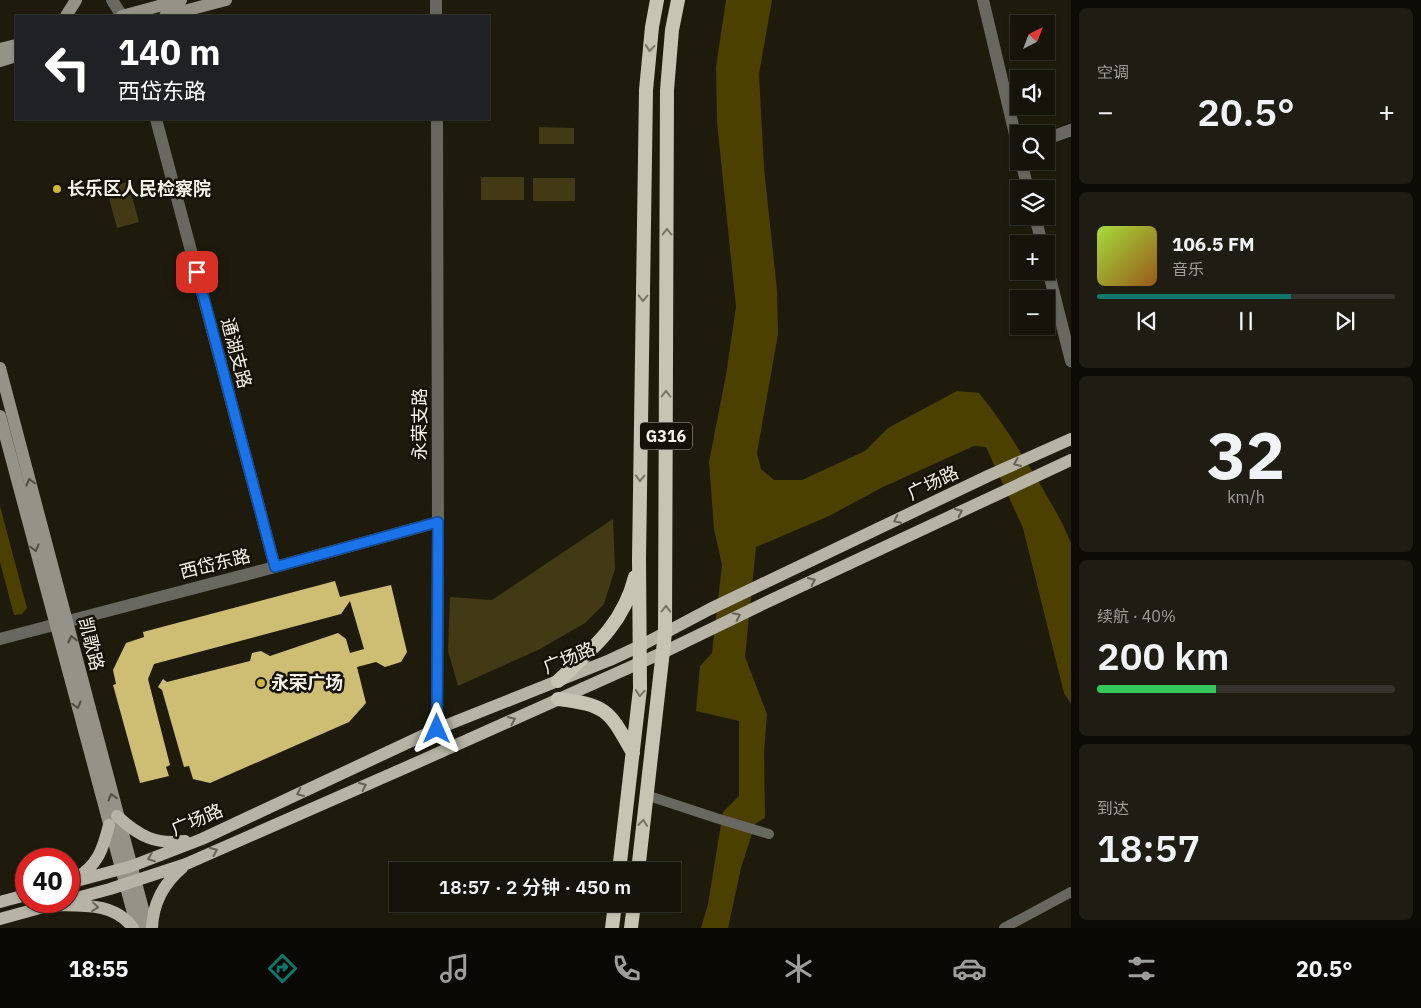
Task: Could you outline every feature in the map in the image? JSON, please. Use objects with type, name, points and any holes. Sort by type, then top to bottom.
[{"type":"highway","name":"G316","points":[[620,862],[640,688],[639,559],[646,90],[652,27],[657,0]]},
{"type":"highway","name":"G316","points":[[639,862],[665,633],[667,90],[672,30],[678,0]]},
{"type":"highway","points":[[558,681],[610,629],[621,613],[631,593],[639,559]]},
{"type":"highway","points":[[558,699],[584,702],[600,708],[612,718],[632,753]]},
{"type":"highway","points":[[612,928],[614,912]]},
{"type":"highway","points":[[631,928],[633,912]]},
{"type":"main road","points":[[67,15],[76,0]]},
{"type":"main road","points":[[126,15],[181,0]]},
{"type":"main road","points":[[169,15],[226,0]]},
{"type":"main road","points":[[0,49],[15,45]]},
{"type":"main road","points":[[0,61],[15,56]]},
{"type":"main road","name":"凯歌路","points":[[0,368],[61,622],[130,882],[137,928]]},
{"type":"main road","name":"凯歌路","points":[[0,416],[61,622]]},
{"type":"main road","name":"广场路","points":[[80,880],[126,868],[202,838],[437,729],[640,646],[764,583],[988,476],[1071,439]]},
{"type":"main road","name":"广场路","points":[[80,897],[186,864],[407,768],[664,652],[1071,460]]},
{"type":"main road","points":[[80,876],[91,867],[98,857],[113,821],[153,840],[173,843],[202,838]]},
{"type":"main road","points":[[150,928],[154,908],[164,886],[186,864]]},
{"type":"main road","name":"凯歌路","points":[[130,882],[150,928]]},
{"type":"main road","points":[[0,902],[15,897]]},
{"type":"main road","points":[[80,907],[102,908],[113,911],[133,928]]},
{"type":"main road","points":[[0,919],[21,913]]},
{"type":"street","points":[[112,0],[121,15]]},
{"type":"street","points":[[436,0],[436,15]]},
{"type":"street","points":[[983,0],[1013,125]]},
{"type":"street","name":"通湖支路","points":[[156,120],[275,567]]},
{"type":"street","name":"永荣支路","points":[[437,120],[437,729]]},
{"type":"street","points":[[1055,136],[1071,130]]},
{"type":"street","points":[[1051,280],[1071,361]]},
{"type":"street","name":"西岱东路","points":[[0,638],[275,567],[438,522]]},
{"type":"street","points":[[646,795],[769,834]]},
{"type":"street","points":[[1004,928],[1071,892]]},
{"type":"shaded area","points":[[726,0],[772,0],[759,74],[764,168],[777,290],[778,334],[757,453],[761,469],[774,480],[802,480],[865,451],[888,428],[957,391],[979,393],[1023,457],[1064,526],[1071,543],[1071,704],[1064,693],[1023,528],[986,447],[974,446],[883,487],[829,516],[756,547],[745,657],[767,714],[764,752],[765,818],[755,824],[741,868],[728,928],[701,928],[708,904],[723,812],[739,796],[739,721],[696,711],[700,666],[712,653],[722,565],[714,529],[709,462],[726,375],[736,307],[717,122],[716,67]]},
{"type":"shaded area","points":[[539,127],[574,128],[574,144],[539,144]]},
{"type":"shaded area","points":[[481,177],[524,177],[524,200],[481,200]]},
{"type":"shaded area","points":[[533,178],[575,178],[575,201],[533,201]]},
{"type":"shaded area","points":[[128,182],[139,222],[117,228],[106,187]]},
{"type":"shaded area","points":[[0,506],[27,608],[22,614],[14,615],[0,562]]},
{"type":"shaded area","points":[[613,519],[615,569],[604,604],[585,623],[540,649],[458,686],[448,651],[450,597],[492,600]]},
{"type":"building","name":"永荣广场","points":[[335,581],[340,597],[391,585],[407,652],[401,662],[385,667],[376,662],[357,667],[366,703],[349,722],[210,783],[193,779],[189,766],[184,767],[162,690],[158,687],[163,679],[167,682],[250,661],[252,653],[261,651],[270,656],[338,633],[346,639],[350,653],[364,649],[350,601],[341,614],[154,664],[148,679],[170,765],[166,767],[169,776],[140,783],[113,685],[116,684],[113,670],[126,643],[144,637],[143,632]]},
{"type":"place","name":"长乐区人民检察院","points":[[57,189]]},
{"type":"place","name":"永荣广场","points":[[261,683]]},
{"type":"route","points":[[197,272],[275,567],[438,522],[437,729]]}]
